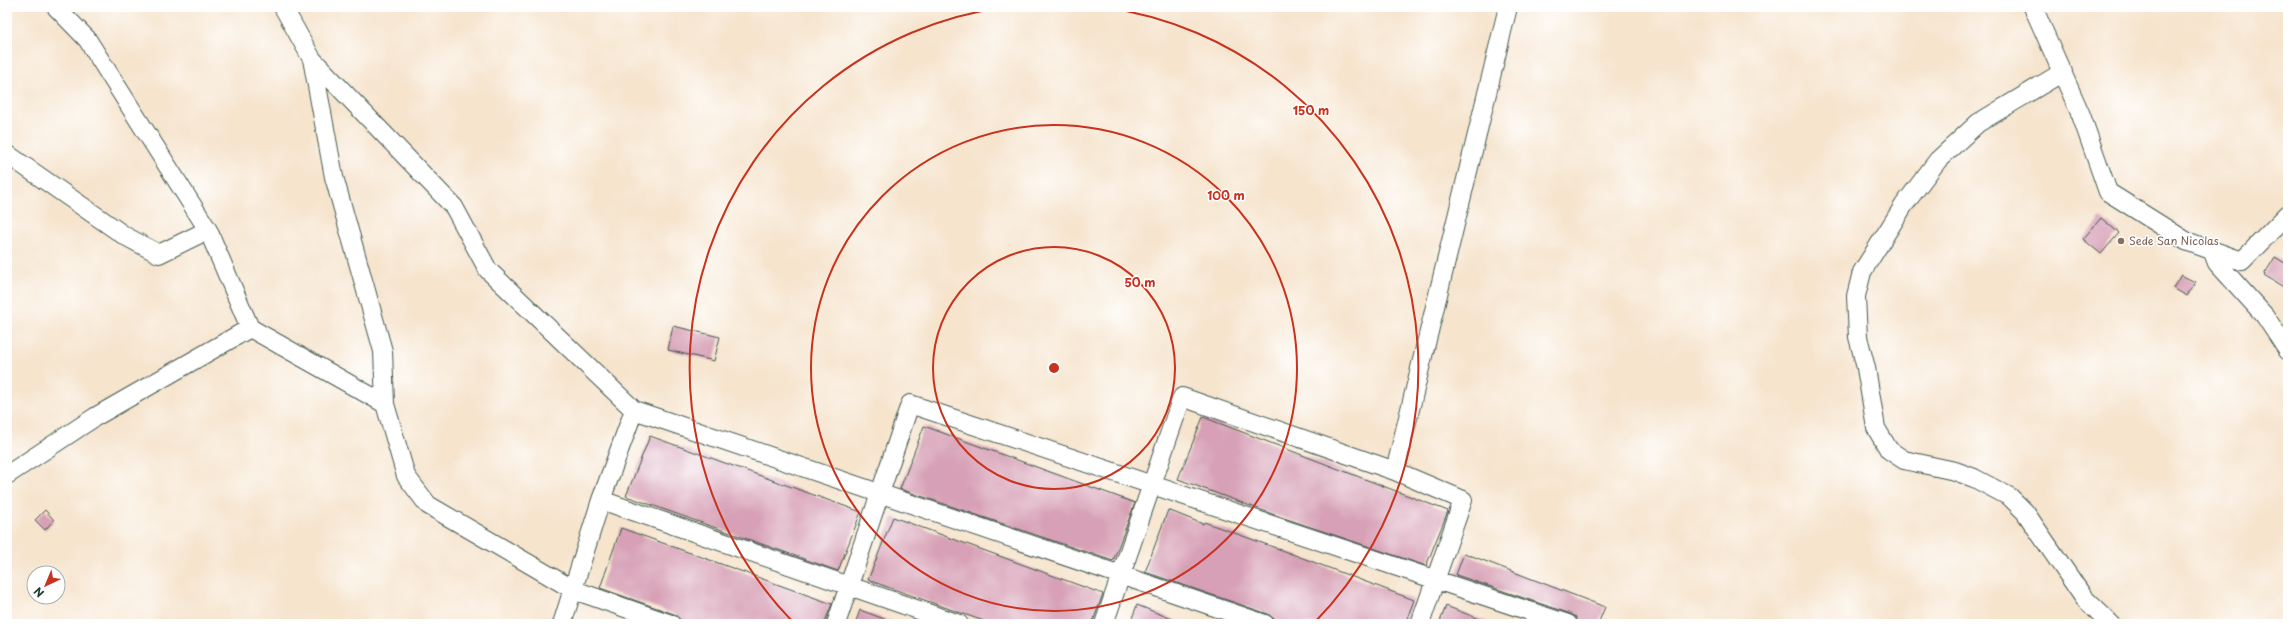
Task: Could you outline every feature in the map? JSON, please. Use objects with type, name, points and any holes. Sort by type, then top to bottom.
[{"type":"street","points":[[56,7],[87,40],[208,230],[250,328],[385,404]]},
{"type":"street","points":[[283,7],[312,59],[454,206],[488,270],[634,410],[1265,624]]},
{"type":"street","points":[[1395,471],[1508,7]]},
{"type":"street","points":[[2033,7],[2081,115],[2108,192],[2186,241],[2242,261],[2288,214]]},
{"type":"street","points":[[312,59],[334,177],[383,351],[385,404],[406,476],[428,505],[574,590],[671,624]]},
{"type":"street","points":[[2063,72],[1978,123],[1934,165],[1904,205],[1862,272],[1856,296],[1858,337],[1866,368],[1876,428],[1889,450],[1904,460],[1955,471],[1974,478],[2010,497],[2025,512],[2084,598],[2111,624]]},
{"type":"street","points":[[7,154],[125,236],[158,254],[208,230]]},
{"type":"street","points":[[2212,250],[2217,263],[2265,316],[2288,351]]},
{"type":"street","points":[[7,476],[95,417],[250,328]]},
{"type":"street","points":[[1104,624],[1182,397],[1395,471],[1464,500],[1420,624]]},
{"type":"street","points":[[836,624],[910,404],[1568,624]]},
{"type":"street","points":[[562,624],[574,590],[601,500],[634,410]]},
{"type":"street","points":[[601,500],[959,624]]},
{"type":"building","points":[[2101,218],[2119,233],[2101,254],[2083,239]]},
{"type":"building","points":[[2275,257],[2288,265],[2288,290],[2264,275]]},
{"type":"building","points":[[2181,275],[2195,282],[2187,296],[2173,288]]},
{"type":"building","points":[[673,326],[720,337],[714,361],[668,350]]},
{"type":"building","points":[[1203,417],[1448,511],[1426,566],[1275,515],[1178,479]]},
{"type":"building","points":[[924,426],[1135,503],[1113,561],[900,489]]},
{"type":"building","points":[[650,436],[861,512],[838,571],[626,496]]},
{"type":"building","points":[[45,510],[54,520],[45,530],[35,520]]},
{"type":"building","points":[[1168,510],[1203,524],[1204,522],[1276,548],[1414,600],[1405,624],[1287,624],[1274,619],[1268,614],[1145,572]]},
{"type":"building","points":[[893,517],[1103,594],[1092,624],[992,624],[868,580]]},
{"type":"building","points":[[621,528],[832,604],[824,624],[685,624],[674,614],[600,588]]},
{"type":"building","points":[[1464,553],[1605,607],[1598,624],[1578,624],[1576,617],[1571,614],[1456,575]]},
{"type":"building","points":[[1137,605],[1182,623],[1182,624],[1130,624]]},
{"type":"building","points":[[1446,606],[1490,623],[1490,624],[1439,624]]},
{"type":"building","points":[[860,610],[895,623],[895,624],[855,624]]},
{"type":"place","name":"Sede San Nicolas","points":[[2121,241]]}]
